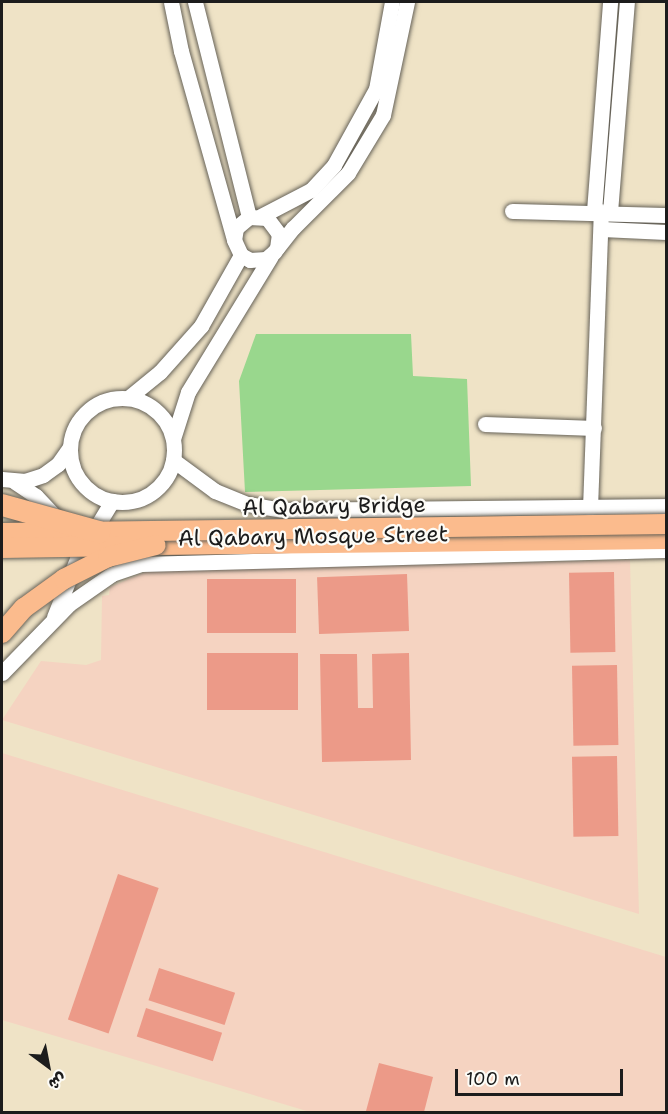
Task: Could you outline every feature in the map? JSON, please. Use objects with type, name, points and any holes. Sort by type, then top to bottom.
[{"type":"highway","points":[[2,505],[99,532]]},
{"type":"main road","name":"Al Qabary Bridge","points":[[2,533],[666,524]]},
{"type":"main road","name":"Al Qabary Bridge","points":[[2,548],[75,553],[156,545],[666,539]]},
{"type":"main road","points":[[2,633],[24,608],[63,579],[108,557],[156,545]]},
{"type":"street","points":[[171,2],[181,51],[234,240],[241,255],[255,261],[274,252]]},
{"type":"street","points":[[195,2],[205,45],[255,216],[277,228],[274,252]]},
{"type":"street","points":[[234,240],[236,228],[255,216],[311,190],[334,165],[376,89],[392,2]]},
{"type":"street","points":[[69,448],[77,478],[92,494],[112,501],[132,501],[151,493],[165,479],[173,460],[173,439],[185,397],[274,252],[344,179],[378,128],[388,97],[407,2]]},
{"type":"street","points":[[590,508],[610,2]]},
{"type":"street","points":[[602,211],[627,2]]},
{"type":"street","points":[[181,51],[205,45]]},
{"type":"street","points":[[512,211],[602,211],[666,215]]},
{"type":"street","points":[[602,229],[666,232]]},
{"type":"street","points":[[128,398],[160,372],[201,326],[241,255]]},
{"type":"street","points":[[8,481],[43,475],[58,464],[69,448],[74,427],[88,410],[106,400],[128,398],[157,411],[173,439]]},
{"type":"street","points":[[485,424],[594,428]]},
{"type":"street","name":"Al Qabary Mosque Street","points":[[173,460],[215,491],[265,508],[666,506]]},
{"type":"street","points":[[8,481],[54,514],[75,553]]},
{"type":"street","points":[[54,617],[75,553],[112,501]]},
{"type":"street","name":"Al Qabary Mosque Street","points":[[2,673],[54,617],[112,574],[155,562],[666,550]]},
{"type":"shaded area","points":[[630,560],[639,914],[2,720],[41,661],[86,665],[101,660],[102,596],[109,595],[110,587],[148,571]]},
{"type":"shaded area","points":[[2,753],[666,957],[666,1112],[310,1112],[2,1020]]},
{"type":"green space","points":[[256,334],[411,334],[413,376],[467,379],[471,486],[245,492],[239,381]]},
{"type":"building","points":[[614,572],[615,652],[570,653],[569,573]]},
{"type":"building","points":[[407,574],[409,631],[319,634],[317,577]]},
{"type":"building","points":[[207,579],[296,579],[296,633],[207,633]]},
{"type":"building","points":[[207,653],[298,653],[298,710],[207,710]]},
{"type":"building","points":[[409,653],[411,760],[322,762],[320,654],[357,654],[358,708],[373,708],[372,654]]},
{"type":"building","points":[[617,665],[618,745],[573,746],[572,666]]},
{"type":"building","points":[[617,756],[618,836],[573,837],[572,757]]},
{"type":"building","points":[[118,874],[159,888],[109,1034],[68,1020]]},
{"type":"building","points":[[159,968],[235,993],[225,1025],[148,1000]]},
{"type":"building","points":[[146,1008],[222,1033],[213,1061],[137,1037]]},
{"type":"building","points":[[379,1063],[433,1077],[424,1112],[366,1111]]}]
